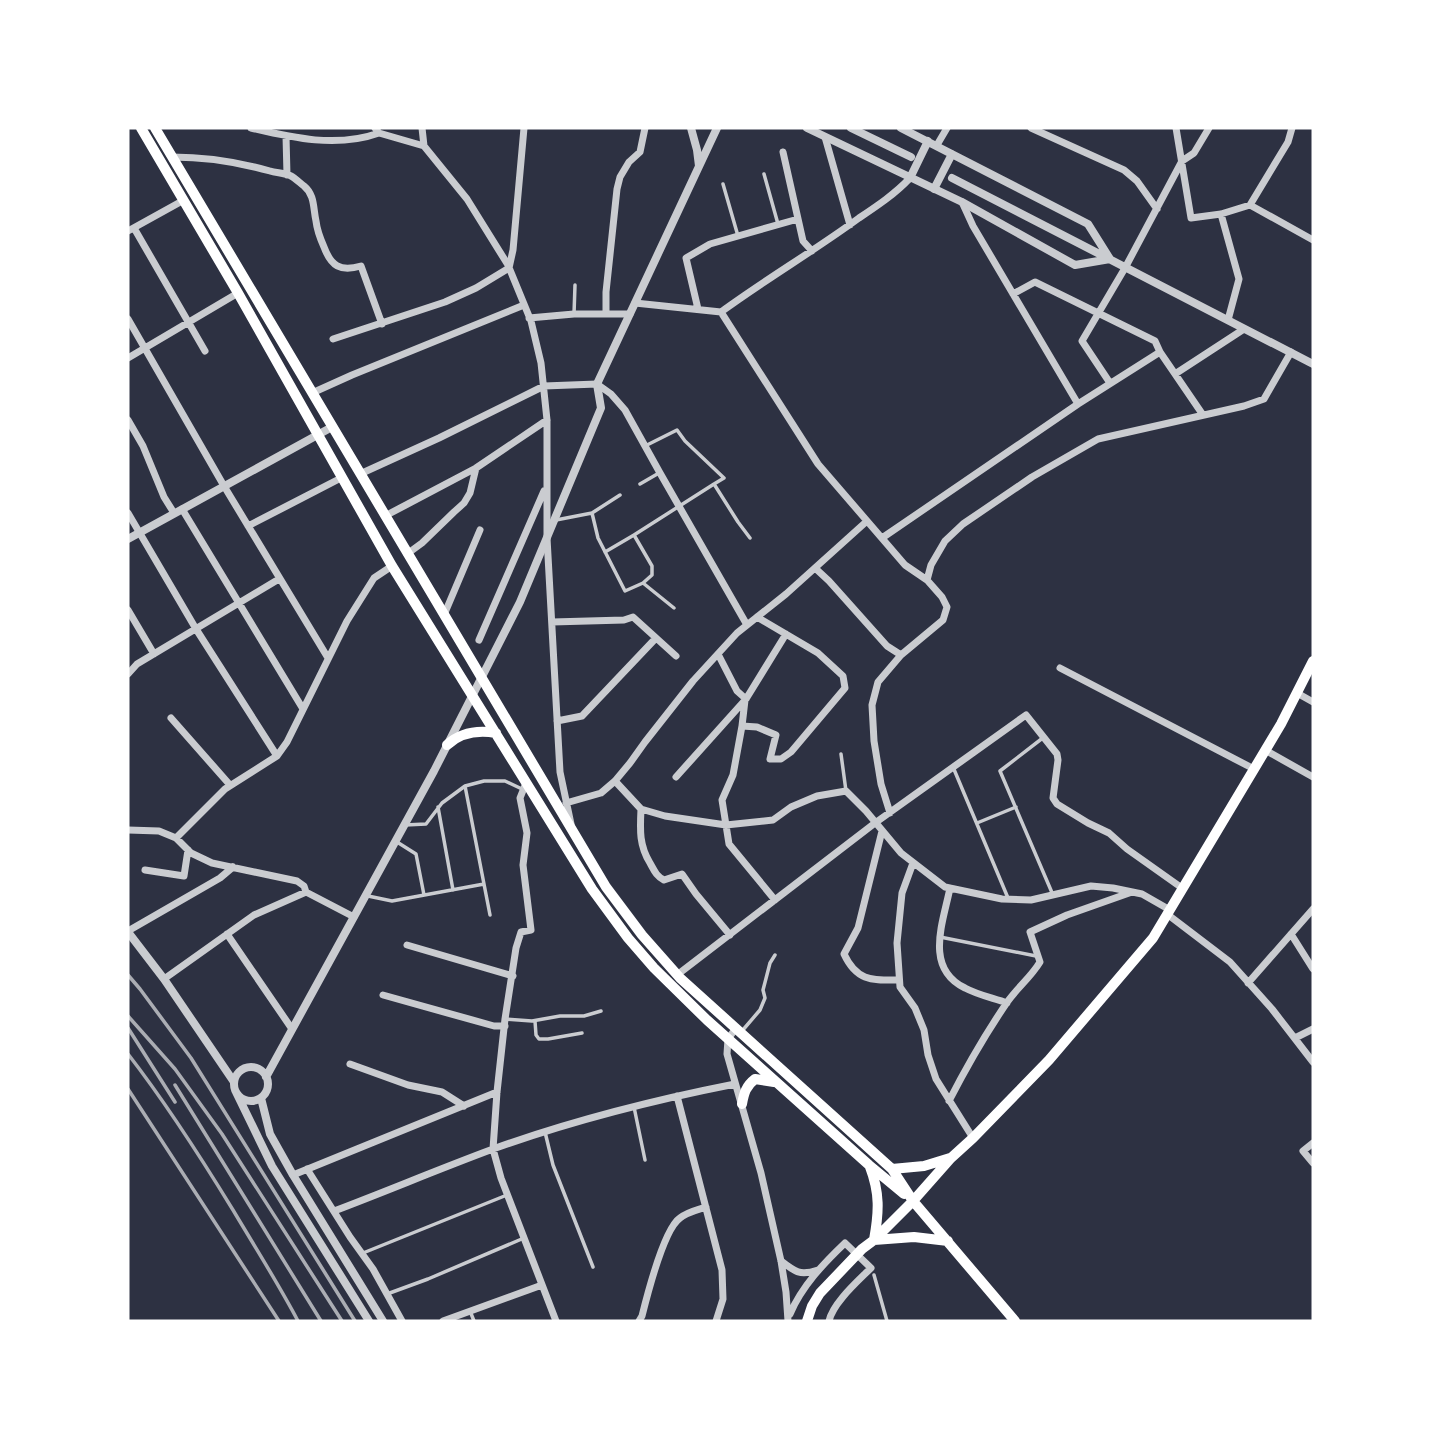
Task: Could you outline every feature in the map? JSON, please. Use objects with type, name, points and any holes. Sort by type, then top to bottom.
[{"type":"main road","points":[[141,128],[392,565],[477,687],[606,887],[642,935],[677,975],[892,1169],[913,1201],[1015,1321]]},
{"type":"main road","points":[[155,128],[443,615],[496,733],[525,786],[592,889],[654,968],[728,1039],[913,1201]]},
{"type":"main road","points":[[807,1321],[820,1293],[1049,1060],[1153,938],[1265,750],[1313,661]]},
{"type":"main road","points":[[447,745],[464,734],[484,731],[496,733]]},
{"type":"main road","points":[[742,1104],[749,1084],[755,1079],[776,1082]]},
{"type":"main road","points":[[892,1169],[924,1166],[951,1158]]},
{"type":"main road","points":[[869,1165],[877,1185],[878,1198],[874,1240]]},
{"type":"main road","points":[[874,1240],[914,1237],[949,1242]]},
{"type":"street","points":[[251,128],[286,136],[336,142],[360,139],[377,130],[424,146],[467,199],[509,268],[529,318],[544,386],[547,421],[547,538],[560,772],[573,835],[574,860]]},
{"type":"street","points":[[422,128],[424,146]]},
{"type":"street","points":[[333,339],[445,302],[476,288],[509,268],[524,128]]},
{"type":"street","points":[[606,314],[617,188],[629,162],[640,152],[645,128]]},
{"type":"street","points":[[691,128],[699,166]]},
{"type":"street","points":[[236,1092],[250,1101],[261,1098],[267,1088],[266,1077],[447,745],[520,602],[601,408],[597,384],[717,128]]},
{"type":"street","points":[[807,128],[962,202],[1075,265],[1110,260]]},
{"type":"street","points":[[851,128],[911,157]]},
{"type":"street","points":[[901,128],[1087,224],[1110,260]]},
{"type":"street","points":[[937,145],[947,128]]},
{"type":"street","points":[[1031,128],[1124,170],[1137,181],[1157,209]]},
{"type":"street","points":[[1176,128],[1191,218],[1221,214],[1250,205],[1288,142],[1292,128]]},
{"type":"street","points":[[1110,383],[1083,341],[1182,161],[1194,153],[1209,128]]},
{"type":"street","points":[[286,136],[287,175]]},
{"type":"street","points":[[825,137],[850,225]]},
{"type":"street","points":[[635,303],[721,312],[884,201],[910,178],[928,141]]},
{"type":"street","points":[[783,152],[803,241],[812,251]]},
{"type":"street","points":[[934,189],[952,153]]},
{"type":"street","points":[[172,157],[192,157],[254,166],[291,176],[307,188],[311,194],[318,232],[328,258],[332,264],[341,268],[361,266],[382,324]]},
{"type":"street","points":[[952,178],[1313,364]]},
{"type":"street","points":[[184,200],[131,230],[205,351]]},
{"type":"street","points":[[962,202],[973,226],[1078,404]]},
{"type":"street","points":[[1250,205],[1313,240]]},
{"type":"street","points":[[1221,214],[1239,279],[1228,320]]},
{"type":"street","points":[[698,309],[686,258],[709,244],[798,219]]},
{"type":"street","points":[[1013,294],[1035,282],[1155,341],[1203,415]]},
{"type":"street","points":[[128,358],[238,293]]},
{"type":"street","points":[[312,393],[524,305]]},
{"type":"street","points":[[721,312],[818,464],[905,565],[927,580],[947,607],[943,620],[901,655],[878,682],[872,705],[874,741],[881,784],[890,813]]},
{"type":"street","points":[[529,318],[574,314],[629,314]]},
{"type":"street","points":[[128,319],[224,486],[328,658]]},
{"type":"street","points":[[1175,374],[1244,329]]},
{"type":"street","points":[[882,538],[1078,404],[1160,352]]},
{"type":"street","points":[[927,580],[931,565],[945,541],[963,524],[1032,477],[1098,439],[1244,406],[1264,398],[1291,352]]},
{"type":"street","points":[[360,474],[544,386],[597,384],[611,394],[625,410],[747,625]]},
{"type":"street","points":[[128,420],[143,446],[164,497],[178,511],[240,602],[303,709]]},
{"type":"street","points":[[384,516],[476,468],[547,421]]},
{"type":"street","points":[[128,538],[332,427]]},
{"type":"street","points":[[407,554],[464,503],[470,493],[476,468]]},
{"type":"street","points":[[248,526],[341,478]]},
{"type":"street","points":[[479,640],[545,487]]},
{"type":"street","points":[[128,513],[196,629],[277,756]]},
{"type":"street","points":[[566,803],[601,793],[615,781],[693,681],[718,654],[747,625],[867,521]]},
{"type":"street","points":[[443,615],[480,530]]},
{"type":"street","points":[[176,838],[230,785],[277,756],[287,742],[347,621],[374,578],[392,565]]},
{"type":"street","points":[[815,568],[887,646],[901,655]]},
{"type":"street","points":[[128,674],[137,664],[279,579]]},
{"type":"street","points":[[128,610],[154,654]]},
{"type":"street","points":[[552,622],[624,620],[633,617],[676,656]]},
{"type":"street","points":[[742,726],[757,727],[776,735],[770,759],[781,759],[845,688],[843,676],[818,653],[757,617]]},
{"type":"street","points":[[676,777],[745,699],[786,634]]},
{"type":"street","points":[[557,721],[582,716],[656,638]]},
{"type":"street","points":[[718,654],[737,691],[745,699]]},
{"type":"street","points":[[1060,668],[1254,769]]},
{"type":"street","points":[[1297,693],[1313,702]]},
{"type":"street","points":[[745,699],[733,775],[722,800],[729,845],[775,900]]},
{"type":"street","points":[[677,975],[875,824],[1026,715],[1057,754],[1053,798],[1057,804],[1088,824],[1109,833],[1182,888]]},
{"type":"street","points":[[171,718],[230,785]]},
{"type":"street","points":[[1265,750],[1313,777]]},
{"type":"street","points":[[615,781],[641,809],[665,816],[726,825],[773,820],[790,807],[817,796],[846,791],[901,853],[945,887],[1009,900],[1031,900],[1091,886],[1142,894],[1230,962],[1272,1009],[1313,1062]]},
{"type":"street","points":[[525,786],[520,798],[527,833],[523,865],[531,930],[521,932],[516,948],[497,1092],[493,1149],[500,1178],[556,1321]]},
{"type":"street","points":[[641,809],[642,851],[657,877],[664,880],[682,874],[730,935]]},
{"type":"street","points":[[128,830],[159,831],[176,838],[188,850],[212,863],[297,881],[304,886],[306,892],[354,917]]},
{"type":"street","points":[[882,831],[858,928],[844,954],[849,965],[871,980],[899,980]]},
{"type":"street","points":[[145,870],[184,876],[188,850]]},
{"type":"street","points":[[913,863],[902,893],[898,930],[900,987],[915,1008],[924,1030],[936,1079],[973,1138]]},
{"type":"street","points":[[233,867],[220,878],[128,931],[234,1082],[236,1092],[272,1166],[369,1321]]},
{"type":"street","points":[[950,888],[940,937],[940,961],[943,968],[958,984],[967,989],[1007,1003]]},
{"type":"street","points":[[164,979],[254,915],[306,892]]},
{"type":"street","points":[[949,1101],[967,1066],[1007,1003],[1040,962],[1030,932],[1132,892]]},
{"type":"street","points":[[1248,983],[1313,909]]},
{"type":"street","points":[[227,934],[292,1029]]},
{"type":"street","points":[[1291,934],[1313,969]]},
{"type":"street","points":[[407,945],[513,976]]},
{"type":"street","points":[[383,995],[494,1026],[505,1023]]},
{"type":"street","points":[[1294,1038],[1313,1029]]},
{"type":"street","points":[[738,1030],[728,1039],[727,1054],[758,1163],[780,1261],[788,1319]]},
{"type":"street","points":[[350,1064],[442,1093],[464,1106]]},
{"type":"street","points":[[234,1082],[239,1073],[248,1068],[259,1070],[266,1077]]},
{"type":"street","points":[[334,1212],[493,1149],[545,1132],[735,1083]]},
{"type":"street","points":[[293,1175],[497,1092]]},
{"type":"street","points":[[677,1096],[722,1270],[723,1299],[716,1321]]},
{"type":"street","points":[[261,1098],[270,1134],[383,1321]]},
{"type":"street","points":[[1313,1143],[1303,1151],[1313,1163]]},
{"type":"street","points":[[307,1170],[373,1269],[402,1321]]},
{"type":"street","points":[[639,1321],[657,1263],[678,1219],[706,1207]]},
{"type":"street","points":[[788,1319],[796,1300],[819,1269],[845,1243],[871,1268],[831,1313],[829,1321]]},
{"type":"street","points":[[780,1261],[794,1271],[805,1274],[819,1269]]},
{"type":"street","points":[[443,1321],[542,1285]]},
{"type":"lane","points":[[764,174],[778,225]]},
{"type":"lane","points":[[723,184],[738,236]]},
{"type":"lane","points":[[574,314],[575,285]]},
{"type":"lane","points":[[605,552],[724,478],[685,442],[677,430],[645,446]]},
{"type":"lane","points":[[639,484],[660,473]]},
{"type":"lane","points":[[714,484],[750,538]]},
{"type":"lane","points":[[554,521],[592,513],[620,495]]},
{"type":"lane","points":[[592,513],[598,538],[625,591],[643,583],[652,575],[652,566],[634,535]]},
{"type":"lane","points":[[643,583],[674,608]]},
{"type":"lane","points":[[1044,737],[1000,771],[1054,895]]},
{"type":"lane","points":[[841,754],[846,791]]},
{"type":"lane","points":[[953,767],[1009,900]]},
{"type":"lane","points":[[404,825],[426,824],[442,803],[466,786],[484,781],[505,781],[525,786]]},
{"type":"lane","points":[[466,786],[490,915]]},
{"type":"lane","points":[[438,807],[453,890]]},
{"type":"lane","points":[[976,822],[1016,807]]},
{"type":"lane","points":[[395,841],[416,854],[425,895]]},
{"type":"lane","points":[[366,896],[392,901],[484,884]]},
{"type":"lane","points":[[940,937],[1038,957]]},
{"type":"lane","points":[[738,1030],[760,1010],[765,998],[763,990],[770,963],[775,955]]},
{"type":"lane","points":[[505,1023],[583,1016],[601,1011]]},
{"type":"lane","points":[[534,1021],[539,1039],[548,1040],[582,1033]]},
{"type":"lane","points":[[634,1107],[645,1160]]},
{"type":"lane","points":[[545,1132],[553,1165],[593,1267]]},
{"type":"lane","points":[[362,1253],[508,1195]]},
{"type":"lane","points":[[386,1294],[524,1238]]},
{"type":"lane","points":[[874,1275],[887,1321]]},
{"type":"lane","points":[[470,1311],[474,1321]]},
{"type":"railway","points":[[128,975],[191,1058],[355,1321]]},
{"type":"railway","points":[[128,1016],[175,1069],[222,1134],[342,1321]]},
{"type":"railway","points":[[128,1028],[175,1102]]},
{"type":"railway","points":[[128,1054],[208,1170],[298,1321]]},
{"type":"railway","points":[[175,1085],[321,1321]]},
{"type":"railway","points":[[128,1089],[279,1321]]}]
